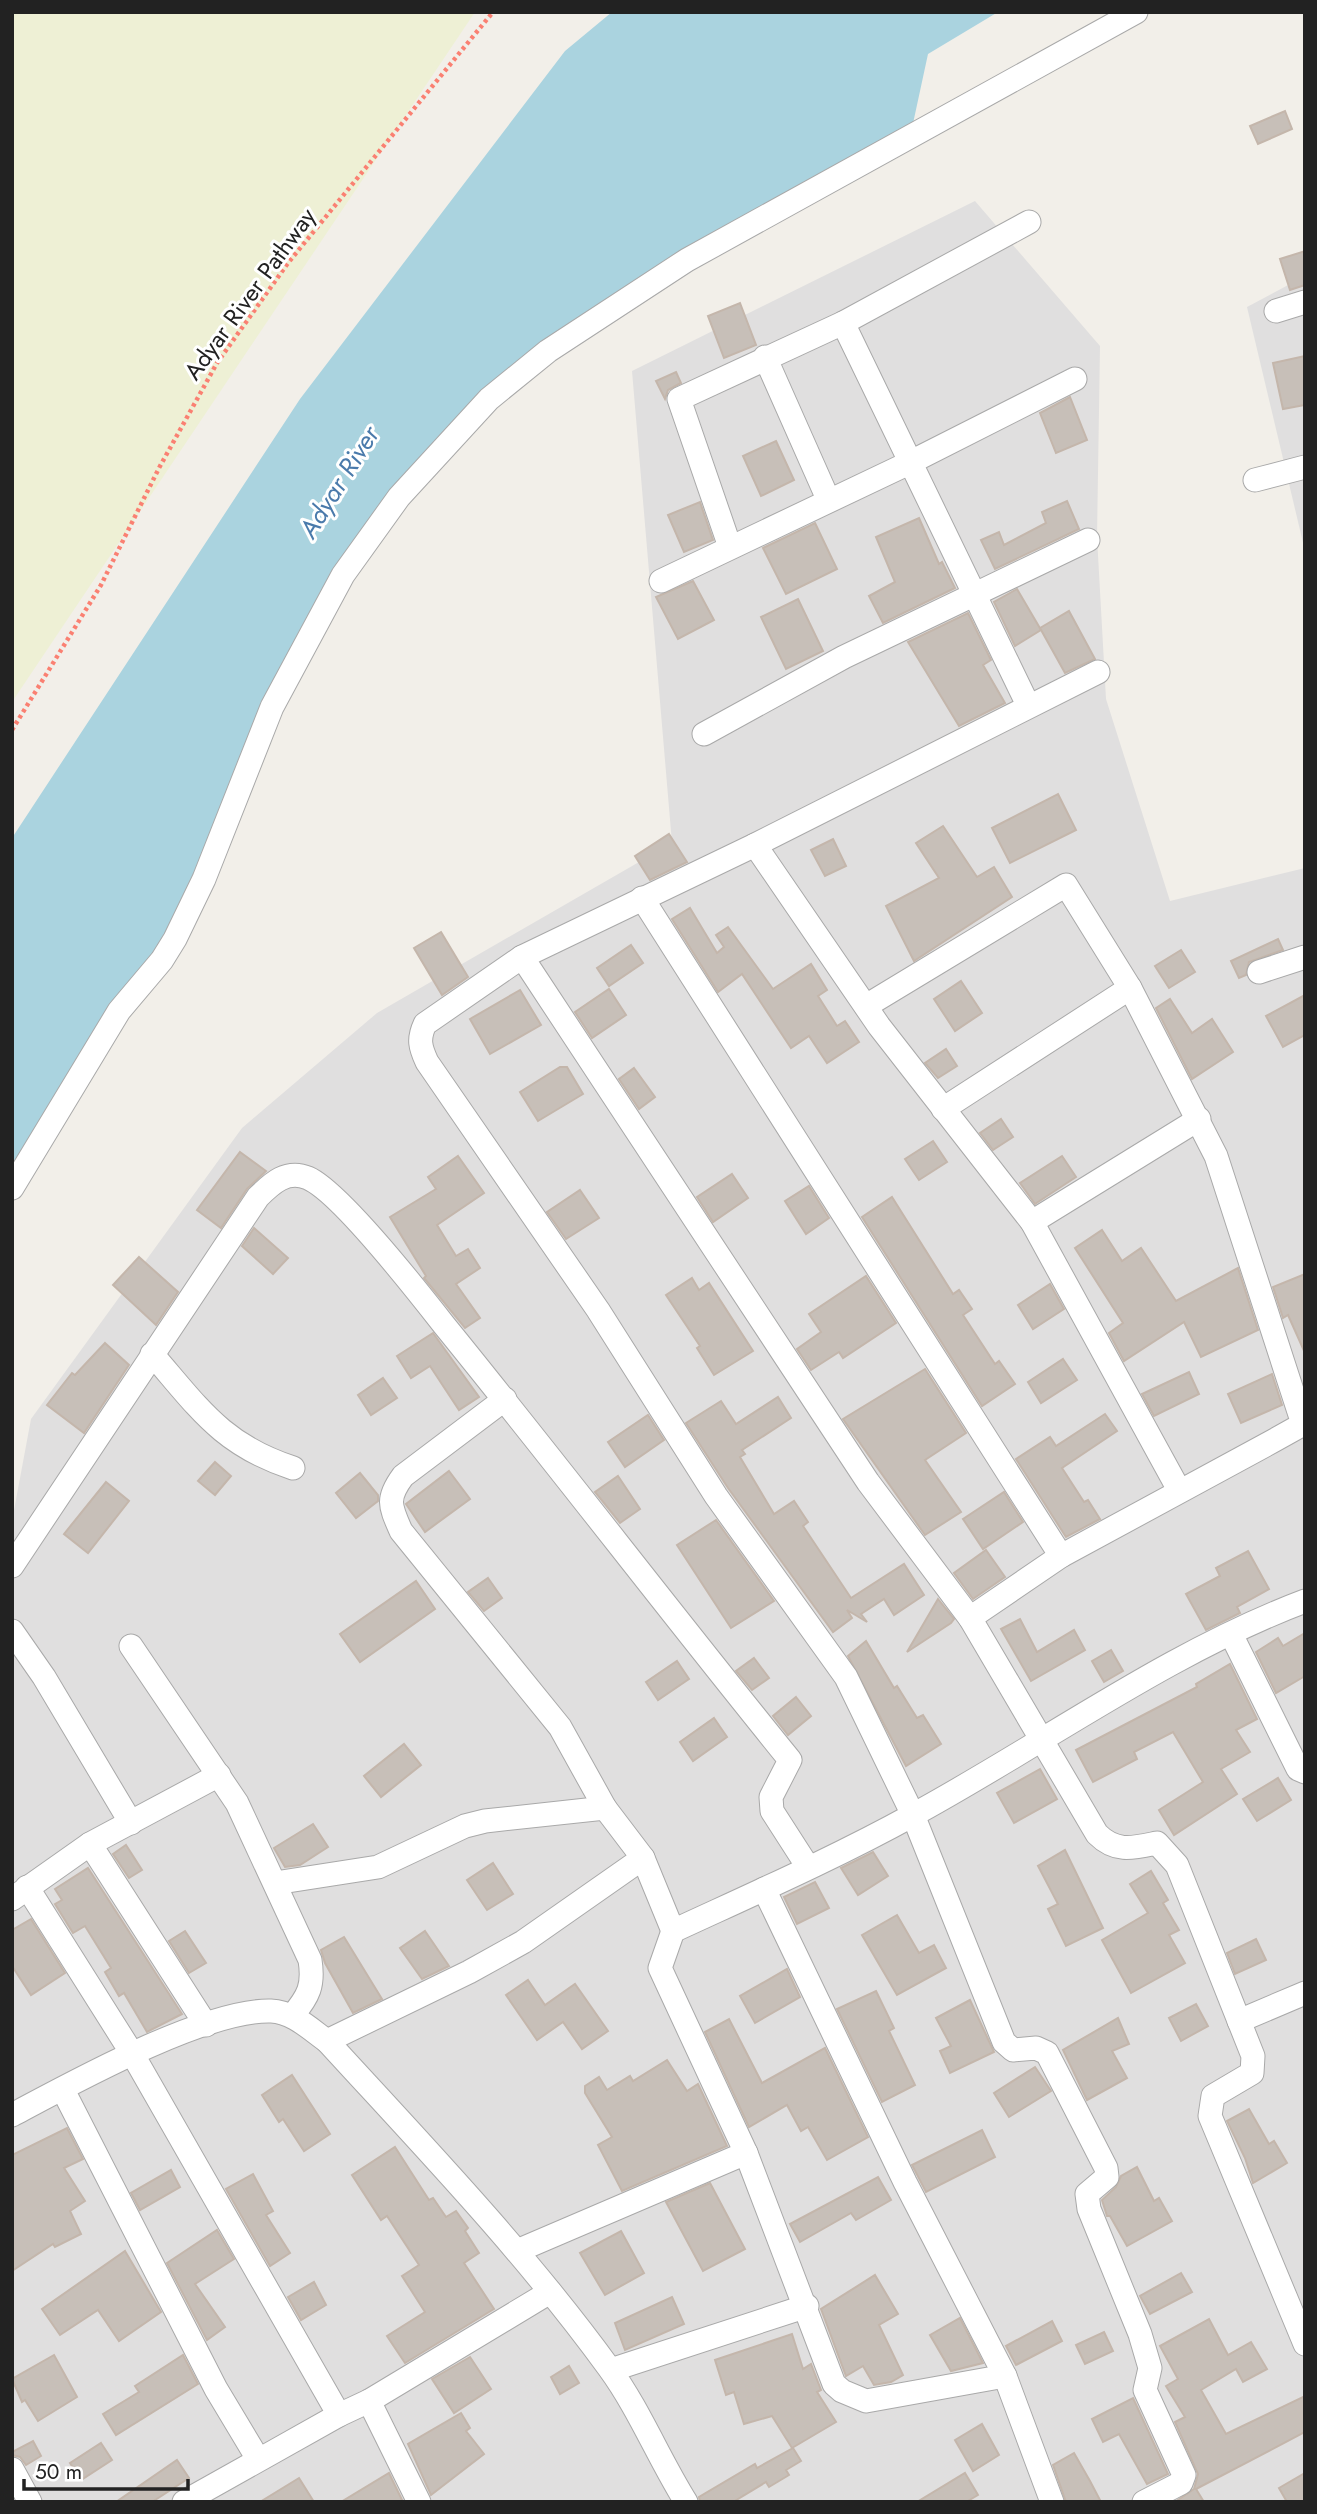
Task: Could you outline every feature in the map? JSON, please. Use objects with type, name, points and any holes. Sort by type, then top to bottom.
[{"type":"street","points":[[12,1188],[119,1011],[162,960],[175,939],[204,879],[272,707],[343,575],[399,496],[489,399],[548,351],[687,260],[1136,12]]},
{"type":"street","points":[[730,547],[679,399],[843,323],[1029,222]]},
{"type":"street","points":[[1276,310],[1305,302]]},
{"type":"street","points":[[843,323],[1028,705]]},
{"type":"street","points":[[765,358],[828,499]]},
{"type":"street","points":[[661,581],[828,499],[909,463],[1075,379]]},
{"type":"street","points":[[1255,480],[1305,467]]},
{"type":"street","points":[[704,734],[844,657],[1088,540]]},
{"type":"street","points":[[1098,672],[755,845],[522,957],[425,1024],[420,1035],[420,1047],[427,1062],[598,1310],[716,1496],[846,1677],[913,1815],[1004,2042],[1013,2050],[1036,2048],[1048,2053],[1106,2168],[1107,2177],[1087,2193],[1089,2209],[1140,2334],[1150,2368],[1145,2390],[1184,2475],[1175,2487],[1144,2502]]},
{"type":"street","points":[[755,845],[866,1006],[1032,1222],[1179,1490]]},
{"type":"street","points":[[866,1006],[1066,885],[1130,988],[1216,1156],[1302,1421],[1298,1427],[1061,1556],[970,1618]]},
{"type":"street","points":[[642,898],[1061,1556]]},
{"type":"street","points":[[522,957],[868,1482],[970,1618],[1097,1834],[1107,1844],[1127,1849],[1157,1843],[1177,1865],[1253,2056],[1252,2073],[1213,2096],[1210,2116],[1305,2344]]},
{"type":"street","points":[[1259,972],[1305,957]]},
{"type":"street","points":[[943,1109],[1130,988]]},
{"type":"street","points":[[1032,1222],[1199,1119]]},
{"type":"street","points":[[12,1566],[258,1197],[276,1180],[294,1174],[309,1178],[332,1196],[413,1286],[790,1760],[771,1797],[772,1811],[808,1867]]},
{"type":"street","points":[[152,1354],[225,1435],[260,1457],[293,1468]]},
{"type":"street","points":[[505,1399],[403,1476],[392,1491],[391,1508],[401,1531],[560,1727],[605,1808],[643,1858],[673,1931],[660,1968],[746,2153],[807,2306],[834,2384],[842,2391],[866,2401],[1004,2376]]},
{"type":"street","points":[[673,1931],[913,1815],[1041,1738],[1231,1634],[1305,1601]]},
{"type":"street","points":[[12,1631],[44,1677],[131,1823]]},
{"type":"street","points":[[1231,1634],[1282,1742],[1298,1769],[1305,1772]]},
{"type":"street","points":[[131,1646],[237,1803],[310,1960],[313,1979],[309,1996],[292,2016]]},
{"type":"street","points":[[219,1775],[90,1844],[20,1893],[133,2055],[339,2415]]},
{"type":"street","points":[[275,1883],[319,1874],[378,1867],[465,1826],[485,1821],[605,1808]]},
{"type":"street","points":[[90,1844],[206,2025]]},
{"type":"street","points":[[327,2041],[469,1972],[523,1941],[643,1858]]},
{"type":"street","points":[[764,1889],[905,2182],[1004,2376],[1052,2502]]},
{"type":"street","points":[[1239,2021],[1305,1993]]},
{"type":"street","points":[[12,2115],[133,2055],[206,2025],[247,2013],[273,2011],[292,2016],[327,2041],[517,2251],[611,2370],[686,2502]]},
{"type":"street","points":[[62,2090],[216,2389],[258,2459]]},
{"type":"street","points":[[517,2251],[746,2153]]},
{"type":"street","points":[[184,2502],[258,2459],[369,2401],[550,2292]]},
{"type":"street","points":[[611,2370],[807,2306]]},
{"type":"street","points":[[369,2401],[418,2502]]},
{"type":"street","points":[[12,2469],[30,2502]]},
{"type":"path","name":"Adyar River Pathway","points":[[12,730],[102,585],[159,468],[217,363],[288,263],[493,12]]},
{"type":"shaded area","points":[[975,201],[1100,346],[1097,537],[1106,699],[1170,901],[1305,868],[1305,2502],[12,2502],[12,1521],[31,1419],[242,1128],[377,1013],[672,843],[632,371]]},
{"type":"shaded area","points":[[1305,276],[1305,551],[1247,307]]},
{"type":"green space","points":[[12,12],[475,12],[12,702]]},
{"type":"water","name":"Adyar River","points":[[612,12],[998,12],[928,54],[909,142],[729,237],[484,401],[327,601],[136,1006],[12,1196],[12,838],[300,399],[565,51]]},
{"type":"building","points":[[1285,111],[1292,129],[1258,144],[1250,126]]},
{"type":"building","points":[[1305,251],[1305,285],[1290,290],[1280,259]]},
{"type":"building","points":[[740,303],[756,345],[724,358],[708,316]]},
{"type":"building","points":[[1305,356],[1305,405],[1283,409],[1273,363]]},
{"type":"building","points":[[676,372],[681,383],[668,390],[665,399],[656,381]]},
{"type":"building","points":[[1070,397],[1087,440],[1056,453],[1040,413]]},
{"type":"building","points":[[776,441],[794,480],[761,496],[743,456]]},
{"type":"building","points":[[1067,501],[1079,529],[995,569],[981,540],[999,532],[1004,545],[1046,523],[1042,512]]},
{"type":"building","points":[[700,502],[713,540],[684,552],[668,515]]},
{"type":"building","points":[[919,518],[939,564],[942,562],[955,588],[883,623],[869,596],[895,582],[876,537]]},
{"type":"building","points":[[815,523],[837,569],[786,594],[763,548]]},
{"type":"building","points":[[693,581],[714,620],[678,639],[656,597]]},
{"type":"building","points":[[1017,589],[1041,630],[1015,646],[994,602]]},
{"type":"building","points":[[798,599],[823,651],[786,669],[761,617]]},
{"type":"building","points":[[1069,611],[1095,659],[1065,673],[1040,628]]},
{"type":"building","points":[[968,613],[991,660],[983,665],[1005,703],[959,726],[908,642]]},
{"type":"building","points":[[1058,794],[1076,830],[1010,863],[992,828]]},
{"type":"building","points":[[943,826],[977,877],[994,867],[1012,897],[914,961],[886,906],[939,878],[916,843]]},
{"type":"building","points":[[669,834],[687,862],[650,880],[635,856]]},
{"type":"building","points":[[833,839],[846,866],[825,876],[811,850]]},
{"type":"building","points":[[690,908],[717,953],[724,947],[716,935],[728,927],[773,989],[811,964],[827,990],[818,996],[837,1026],[845,1021],[859,1042],[827,1063],[809,1036],[791,1048],[742,974],[718,992],[672,919]]},
{"type":"building","points":[[441,932],[468,977],[442,995],[414,948]]},
{"type":"building","points":[[1278,939],[1283,950],[1249,962],[1246,975],[1239,978],[1231,961]]},
{"type":"building","points":[[631,945],[643,963],[609,986],[597,968]]},
{"type":"building","points":[[1181,950],[1195,972],[1169,988],[1155,966]]},
{"type":"building","points":[[961,981],[982,1013],[955,1031],[934,999]]},
{"type":"building","points":[[609,989],[626,1015],[592,1038],[575,1012]]},
{"type":"building","points":[[520,990],[541,1025],[490,1054],[470,1019]]},
{"type":"building","points":[[1305,995],[1305,1035],[1283,1047],[1266,1016]]},
{"type":"building","points":[[1170,999],[1192,1033],[1212,1019],[1233,1052],[1192,1079],[1156,1008]]},
{"type":"building","points":[[946,1049],[957,1066],[938,1078],[925,1063]]},
{"type":"building","points":[[560,1067],[567,1067],[583,1094],[538,1121],[520,1092]]},
{"type":"building","points":[[634,1068],[655,1097],[639,1109],[619,1079]]},
{"type":"building","points":[[1001,1119],[1013,1137],[993,1150],[980,1133]]},
{"type":"building","points":[[933,1141],[947,1162],[919,1180],[905,1159]]},
{"type":"building","points":[[240,1152],[266,1171],[247,1189],[221,1228],[197,1210]]},
{"type":"building","points":[[458,1156],[484,1193],[437,1225],[456,1256],[468,1249],[480,1268],[456,1284],[480,1318],[465,1328],[424,1278],[426,1276],[390,1217],[436,1189],[428,1177]]},
{"type":"building","points":[[1062,1156],[1076,1177],[1035,1204],[1020,1183]]},
{"type":"building","points":[[732,1174],[748,1198],[713,1222],[697,1197]]},
{"type":"building","points":[[809,1186],[829,1218],[806,1234],[785,1201]]},
{"type":"building","points":[[580,1190],[599,1218],[566,1239],[547,1212]]},
{"type":"building","points":[[892,1197],[953,1294],[959,1290],[972,1309],[963,1315],[995,1364],[999,1361],[1015,1384],[982,1406],[862,1217]]},
{"type":"building","points":[[254,1228],[288,1258],[273,1274],[242,1246]]},
{"type":"building","points":[[1102,1230],[1122,1261],[1141,1248],[1176,1301],[1238,1268],[1258,1330],[1201,1357],[1184,1322],[1124,1361],[1109,1333],[1123,1323],[1075,1248]]},
{"type":"building","points":[[139,1257],[178,1292],[156,1325],[113,1285]]},
{"type":"building","points":[[1305,1274],[1305,1353],[1288,1315],[1283,1318],[1273,1287]]},
{"type":"building","points":[[866,1276],[896,1323],[843,1358],[839,1352],[811,1370],[797,1349],[821,1332],[809,1314]]},
{"type":"building","points":[[692,1278],[699,1290],[709,1283],[753,1351],[714,1375],[697,1348],[700,1346],[666,1295]]},
{"type":"building","points":[[1050,1284],[1064,1309],[1033,1329],[1018,1305]]},
{"type":"building","points":[[433,1333],[479,1397],[459,1410],[430,1366],[411,1378],[397,1356]]},
{"type":"building","points":[[105,1343],[129,1365],[84,1433],[47,1405],[72,1373],[75,1375]]},
{"type":"building","points":[[1063,1359],[1077,1380],[1041,1403],[1028,1382]]},
{"type":"building","points":[[925,1369],[966,1433],[925,1460],[961,1512],[925,1535],[843,1419]]},
{"type":"building","points":[[1189,1372],[1199,1394],[1154,1416],[1142,1394]]},
{"type":"building","points":[[1272,1374],[1282,1405],[1241,1423],[1228,1394]]},
{"type":"building","points":[[383,1378],[397,1398],[371,1415],[358,1395]]},
{"type":"building","points":[[778,1397],[791,1418],[742,1450],[745,1454],[740,1457],[774,1514],[794,1501],[808,1522],[803,1526],[851,1598],[904,1564],[924,1595],[894,1615],[884,1599],[861,1614],[867,1622],[847,1610],[852,1618],[833,1632],[728,1488],[686,1423],[721,1401],[736,1424]]},
{"type":"building","points":[[1105,1414],[1117,1431],[1062,1468],[1084,1502],[1088,1500],[1100,1519],[1066,1537],[1016,1459],[1050,1437],[1056,1446]]},
{"type":"building","points":[[648,1415],[664,1440],[625,1467],[608,1442]]},
{"type":"building","points":[[215,1462],[231,1476],[215,1495],[198,1481]]},
{"type":"building","points":[[449,1471],[470,1499],[425,1532],[406,1504]]},
{"type":"building","points":[[360,1473],[378,1495],[378,1501],[356,1518],[336,1493]]},
{"type":"building","points":[[618,1476],[640,1509],[620,1523],[595,1492]]},
{"type":"building","points":[[106,1482],[129,1501],[88,1553],[64,1534]]},
{"type":"building","points":[[1004,1492],[1023,1522],[983,1549],[963,1519]]},
{"type":"building","points":[[716,1520],[774,1601],[731,1628],[677,1545]]},
{"type":"building","points":[[986,1550],[1005,1577],[973,1599],[954,1573]]},
{"type":"building","points":[[1248,1551],[1269,1589],[1237,1607],[1240,1613],[1206,1630],[1186,1594],[1220,1576],[1216,1568]]},
{"type":"building","points":[[488,1578],[502,1598],[484,1611],[468,1592]]},
{"type":"building","points":[[416,1581],[435,1609],[360,1662],[340,1634]]},
{"type":"building","points":[[938,1599],[954,1619],[907,1652]]},
{"type":"building","points":[[1020,1619],[1037,1652],[1074,1630],[1085,1650],[1031,1681],[1001,1629]]},
{"type":"building","points":[[1305,1633],[1305,1676],[1276,1693],[1256,1652],[1278,1638],[1283,1646]]},
{"type":"building","points":[[866,1641],[894,1688],[897,1686],[917,1718],[923,1715],[941,1744],[906,1766],[848,1656]]},
{"type":"building","points":[[1111,1650],[1123,1671],[1104,1682],[1092,1661]]},
{"type":"building","points":[[754,1658],[769,1678],[752,1690],[736,1671]]},
{"type":"building","points":[[677,1661],[689,1679],[658,1700],[646,1682]]},
{"type":"building","points":[[1230,1664],[1257,1719],[1236,1730],[1250,1752],[1221,1769],[1237,1794],[1174,1835],[1159,1810],[1203,1782],[1173,1732],[1134,1752],[1137,1759],[1093,1782],[1076,1750],[1197,1687],[1196,1684]]},
{"type":"building","points":[[796,1697],[811,1716],[788,1735],[773,1716]]},
{"type":"building","points":[[714,1718],[727,1737],[693,1761],[680,1742]]},
{"type":"building","points":[[404,1744],[421,1765],[381,1797],[364,1776]]},
{"type":"building","points":[[1040,1769],[1057,1799],[1014,1823],[997,1793]]},
{"type":"building","points":[[1278,1778],[1291,1800],[1257,1821],[1243,1799]]},
{"type":"building","points":[[313,1824],[328,1847],[300,1865],[285,1867],[274,1848]]},
{"type":"building","points":[[126,1845],[142,1870],[129,1878],[113,1854]]},
{"type":"building","points":[[1065,1850],[1103,1928],[1066,1946],[1048,1909],[1058,1904],[1038,1866]]},
{"type":"building","points":[[873,1852],[888,1876],[858,1895],[841,1868]]},
{"type":"building","points":[[493,1863],[513,1894],[487,1910],[467,1880]]},
{"type":"building","points":[[88,1868],[182,2014],[147,2032],[124,1993],[119,1996],[105,1972],[111,1968],[85,1926],[73,1933],[55,1904],[62,1900],[55,1889]]},
{"type":"building","points":[[1151,1871],[1168,1900],[1163,1903],[1179,1930],[1169,1935],[1185,1963],[1131,1993],[1102,1940],[1148,1913],[1130,1884]]},
{"type":"building","points":[[815,1882],[829,1908],[797,1924],[784,1897]]},
{"type":"building","points":[[897,1915],[919,1953],[934,1945],[946,1968],[897,1995],[862,1935]]},
{"type":"building","points":[[31,1919],[65,1973],[31,1995],[12,1966],[12,1930]]},
{"type":"building","points":[[185,1931],[206,1963],[189,1973],[169,1941]]},
{"type":"building","points":[[425,1931],[449,1966],[422,1979],[400,1948]]},
{"type":"building","points":[[344,1937],[382,1999],[353,2013],[325,1963],[321,1950]]},
{"type":"building","points":[[1256,1939],[1266,1960],[1235,1974],[1227,1953]]},
{"type":"building","points":[[787,1969],[800,1997],[755,2023],[740,1996]]},
{"type":"building","points":[[528,1980],[545,2005],[575,1984],[608,2031],[582,2049],[563,2022],[537,2040],[506,1995]]},
{"type":"building","points":[[876,1991],[894,2028],[889,2031],[915,2085],[882,2102],[837,2009]]},
{"type":"building","points":[[970,2000],[994,2052],[950,2073],[940,2051],[951,2046],[936,2018]]},
{"type":"building","points":[[1196,2004],[1208,2026],[1181,2041],[1169,2018]]},
{"type":"building","points":[[1118,2018],[1129,2044],[1112,2051],[1127,2078],[1087,2100],[1063,2050]]},
{"type":"building","points":[[729,2019],[762,2083],[825,2048],[868,2137],[827,2160],[808,2127],[801,2131],[787,2105],[749,2127],[705,2032]]},
{"type":"building","points":[[667,2060],[687,2091],[698,2084],[727,2146],[622,2191],[598,2145],[612,2137],[585,2093],[585,2086],[599,2077],[607,2090],[630,2076],[633,2081]]},
{"type":"building","points":[[1035,2067],[1051,2091],[1009,2117],[994,2093]]},
{"type":"building","points":[[292,2075],[330,2134],[304,2151],[283,2119],[279,2122],[262,2095]]},
{"type":"building","points":[[1249,2109],[1269,2144],[1274,2141],[1287,2163],[1253,2183],[1245,2158],[1227,2121]]},
{"type":"building","points":[[67,2128],[83,2159],[64,2168],[85,2201],[70,2211],[81,2234],[55,2247],[53,2244],[12,2271],[12,2155]]},
{"type":"building","points":[[982,2130],[995,2157],[926,2192],[912,2165]]},
{"type":"building","points":[[395,2147],[429,2200],[433,2198],[446,2217],[456,2211],[468,2228],[465,2231],[479,2253],[464,2263],[494,2309],[405,2363],[387,2336],[425,2312],[402,2276],[419,2265],[387,2216],[381,2220],[352,2175]]},
{"type":"building","points":[[1137,2167],[1154,2201],[1159,2198],[1172,2221],[1127,2246],[1110,2216],[1107,2216],[1102,2200],[1116,2187],[1121,2176]]},
{"type":"building","points":[[171,2170],[180,2187],[140,2210],[131,2193]]},
{"type":"building","points":[[253,2174],[273,2211],[266,2215],[290,2253],[270,2266],[226,2189]]},
{"type":"building","points":[[878,2177],[891,2200],[856,2220],[851,2213],[800,2242],[790,2224]]},
{"type":"building","points":[[710,2183],[745,2249],[703,2271],[666,2202]]},
{"type":"building","points":[[217,2230],[234,2259],[195,2284],[225,2327],[207,2340],[167,2263]]},
{"type":"building","points":[[621,2231],[644,2273],[605,2295],[580,2253]]},
{"type":"building","points":[[125,2251],[161,2312],[119,2341],[98,2310],[60,2335],[42,2309]]},
{"type":"building","points":[[1181,2273],[1192,2292],[1150,2314],[1140,2296]]},
{"type":"building","points":[[875,2275],[898,2314],[879,2325],[903,2375],[891,2382],[874,2385],[863,2366],[846,2376],[821,2309]]},
{"type":"building","points":[[314,2282],[326,2305],[301,2320],[288,2297]]},
{"type":"building","points":[[672,2297],[684,2324],[625,2350],[615,2323]]},
{"type":"building","points":[[960,2318],[983,2363],[951,2371],[930,2335]]},
{"type":"building","points":[[1209,2319],[1228,2355],[1251,2342],[1267,2369],[1243,2382],[1236,2369],[1201,2390],[1226,2434],[1305,2396],[1305,2432],[1196,2489],[1204,2502],[1175,2502],[1194,2489],[1198,2474],[1175,2422],[1185,2417],[1166,2386],[1178,2379],[1160,2346]]},
{"type":"building","points":[[1052,2321],[1062,2341],[1016,2365],[1006,2346]]},
{"type":"building","points":[[1104,2332],[1113,2351],[1085,2364],[1076,2345]]},
{"type":"building","points":[[792,2334],[803,2369],[811,2364],[821,2390],[817,2392],[836,2422],[792,2448],[772,2416],[744,2424],[734,2392],[726,2395],[715,2360]]},
{"type":"building","points":[[54,2355],[77,2397],[38,2421],[25,2400],[22,2402],[12,2379]]},
{"type":"building","points":[[183,2355],[198,2384],[116,2435],[103,2414],[139,2392],[135,2386]]},
{"type":"building","points":[[470,2357],[491,2389],[454,2413],[432,2379]]},
{"type":"building","points":[[569,2366],[579,2383],[560,2394],[551,2377]]},
{"type":"building","points":[[1133,2398],[1168,2474],[1147,2484],[1119,2434],[1103,2442],[1092,2419]]},
{"type":"building","points":[[461,2413],[470,2428],[466,2431],[484,2454],[431,2495],[408,2444]]},
{"type":"building","points":[[982,2424],[999,2455],[973,2471],[955,2440]]},
{"type":"building","points":[[33,2441],[41,2456],[26,2465],[20,2457],[12,2455],[12,2452]]},
{"type":"building","points":[[101,2443],[112,2460],[81,2480],[70,2463]]},
{"type":"building","points":[[793,2448],[801,2461],[786,2470],[789,2475],[769,2487],[766,2482],[733,2502],[700,2502],[699,2497],[755,2464],[757,2468]]},
{"type":"building","points":[[1074,2453],[1101,2502],[1066,2502],[1053,2465]]},
{"type":"building","points":[[177,2460],[189,2478],[152,2502],[116,2502]]},
{"type":"building","points":[[389,2473],[403,2502],[341,2502]]},
{"type":"building","points":[[965,2473],[978,2495],[966,2502],[917,2502]]},
{"type":"building","points":[[1305,2473],[1305,2502],[1287,2502],[1279,2488]]},
{"type":"building","points":[[299,2478],[314,2502],[260,2502]]}]
